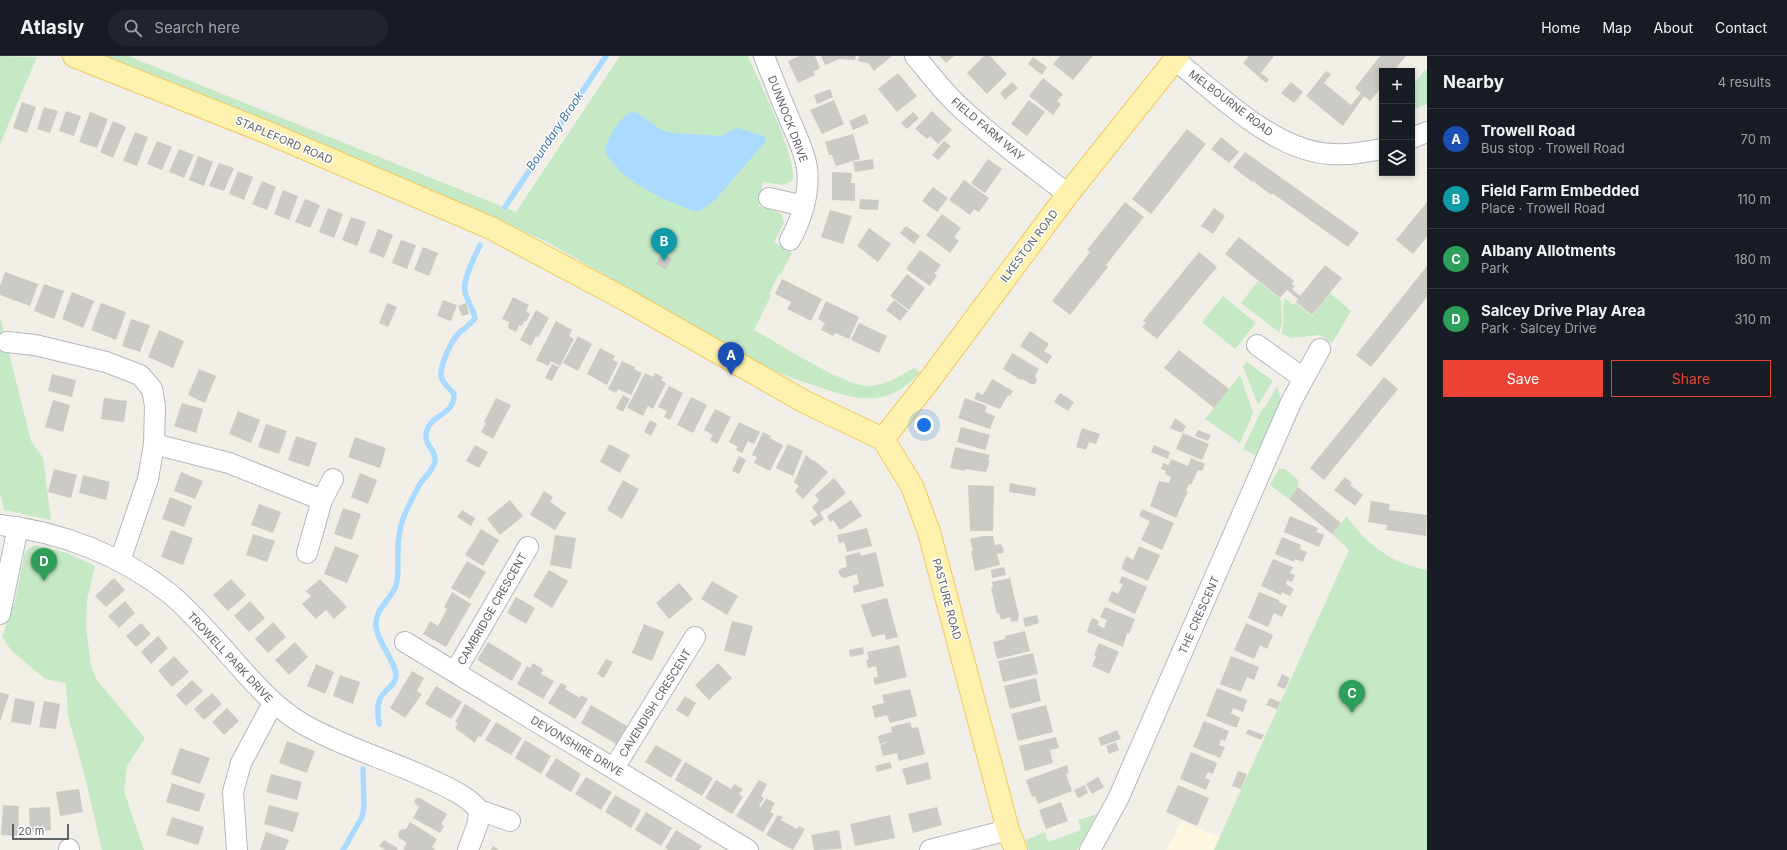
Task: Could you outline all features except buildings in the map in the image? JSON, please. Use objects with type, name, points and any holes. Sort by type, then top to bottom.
[{"type":"main road","name":"STAPLEFORD ROAD","points":[[74,56],[266,132],[491,228],[628,301],[805,402],[883,438]]},
{"type":"main road","name":"ILKESTON ROAD","points":[[883,438],[928,382],[1068,194],[1177,58]]},
{"type":"main road","name":"PASTURE ROAD","points":[[883,438],[912,486],[929,532],[1012,840]]},
{"type":"street","name":"DUNNOCK DRIVE","points":[[764,56],[805,157],[808,184],[804,206],[797,227],[790,240]]},
{"type":"street","name":"FIELD FARM WAY","points":[[915,56],[936,82],[962,109],[1036,170],[1068,194]]},
{"type":"street","name":"MELBOURNE ROAD","points":[[1177,58],[1254,123],[1294,146],[1315,152],[1333,154],[1354,154],[1379,150]]},
{"type":"street","points":[[1415,137],[1427,132]]},
{"type":"street","points":[[769,198],[804,206]]},
{"type":"street","points":[[7,342],[46,347],[106,362],[140,375],[152,389],[155,406],[154,444],[148,479],[120,561]]},
{"type":"street","points":[[1257,345],[1303,378]]},
{"type":"street","name":"THE CRESCENT","points":[[1090,850],[1118,799],[1303,378],[1320,349]]},
{"type":"street","points":[[154,444],[229,463],[322,500]]},
{"type":"street","points":[[307,553],[322,500],[334,479]]},
{"type":"street","points":[[0,614],[9,526]]},
{"type":"street","name":"TROWELL PARK DRIVE","points":[[9,526],[81,544],[120,561],[170,594],[212,636],[273,703],[303,724],[346,744],[413,771],[461,794],[479,810],[510,821]]},
{"type":"street","name":"CAMBRIDGE CRESCENT","points":[[455,672],[528,547]]},
{"type":"street","name":"CAVENDISH CRESCENT","points":[[614,768],[695,637]]},
{"type":"street","name":"DEVONSHIRE DRIVE","points":[[405,642],[748,850]]},
{"type":"street","points":[[237,850],[233,792],[241,763],[273,703]]},
{"type":"street","points":[[468,850],[478,823],[479,810]]},
{"type":"street","points":[[930,850],[1012,840]]},
{"type":"shaded area","points":[[1182,821],[1220,838],[1214,850],[1166,850]]},
{"type":"green space","points":[[0,56],[37,57],[0,144]]},
{"type":"green space","points":[[106,56],[128,56],[516,212],[620,56],[748,56],[784,139],[793,171],[792,181],[783,185],[763,182],[759,206],[782,215],[784,222],[774,242],[792,253],[769,294],[771,295],[754,330],[828,372],[844,380],[858,384],[869,386],[881,384],[893,380],[914,368],[920,372],[897,392],[872,398],[847,396],[806,383],[770,369],[547,242],[479,211],[261,119]]},
{"type":"green space","points":[[1425,70],[1427,70],[1427,104],[1415,109],[1415,104],[1415,82]]},
{"type":"green space","points":[[1258,281],[1281,300],[1282,324],[1279,332],[1241,303]]},
{"type":"green space","points":[[1330,293],[1351,311],[1332,343],[1320,335],[1291,338],[1281,333],[1285,298],[1293,305],[1296,303],[1312,316]]},
{"type":"green space","points":[[1223,296],[1256,323],[1235,349],[1202,322]]},
{"type":"green space","points":[[0,317],[31,441],[43,458],[51,520],[4,510],[0,493]]},
{"type":"green space","points":[[1247,362],[1273,381],[1258,405],[1243,366]]},
{"type":"green space","points":[[1240,375],[1253,413],[1240,443],[1205,419]]},
{"type":"green space","points":[[1277,386],[1281,401],[1256,456],[1243,449],[1262,409],[1266,406]]},
{"type":"green space","points":[[1279,469],[1285,469],[1298,480],[1298,487],[1289,499],[1270,485]]},
{"type":"green space","points":[[1347,516],[1371,544],[1391,558],[1427,570],[1427,850],[1214,850],[1349,550],[1332,534]]},
{"type":"green space","points":[[34,545],[67,553],[95,566],[87,600],[86,627],[91,666],[97,680],[145,738],[127,766],[124,791],[144,850],[102,850],[84,773],[68,716],[66,683],[45,679],[11,650],[2,637],[15,601],[25,552]]},
{"type":"green space","points":[[1097,814],[1077,850],[1029,850],[1026,840],[1045,832],[1048,842],[1081,830],[1078,820]]},
{"type":"water","points":[[632,112],[638,113],[661,130],[673,133],[721,136],[737,128],[764,136],[766,141],[715,200],[698,212],[654,194],[631,180],[612,162],[605,151],[606,145],[615,128],[627,115]]},
{"type":"waterway","name":"Boundary Brook","points":[[505,207],[606,56]]},
{"type":"waterway","name":"Boundary Brook","points":[[379,724],[379,700],[392,685],[396,676],[393,664],[378,635],[376,628],[377,617],[397,583],[398,542],[403,519],[420,484],[434,465],[435,457],[426,440],[427,430],[434,420],[451,407],[453,401],[454,394],[443,381],[441,371],[447,353],[456,337],[475,318],[465,292],[465,281],[480,245]]},
{"type":"waterway","name":"Boundary Brook","points":[[343,850],[362,817],[364,806],[363,769]]},
{"type":"place","name":"Field Farm Embedded","points":[[664,261]]},
{"type":"place","name":"Trowell Road","points":[[731,375]]},
{"type":"place","name":"Salcey Drive Play Area","points":[[44,581]]},
{"type":"place","name":"Albany Allotments","points":[[1352,713]]}]
